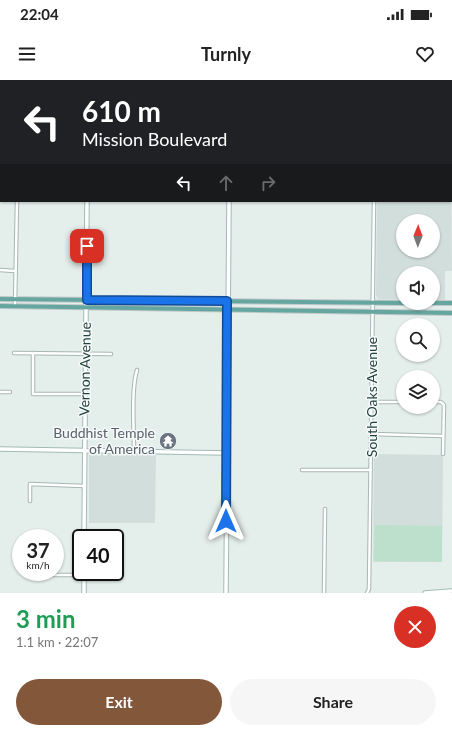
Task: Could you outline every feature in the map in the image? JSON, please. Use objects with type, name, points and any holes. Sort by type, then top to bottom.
[{"type":"main road","points":[[0,299],[396,303]]},
{"type":"main road","points":[[440,303],[452,303]]},
{"type":"main road","points":[[0,306],[452,313]]},
{"type":"street","points":[[15,307],[17,202]]},
{"type":"street","name":"Vernon Avenue","points":[[84,529],[87,202]]},
{"type":"street","points":[[226,593],[227,301],[229,202]]},
{"type":"street","name":"South Oaks Avenue","points":[[367,593],[369,589],[370,574],[374,202]]},
{"type":"street","points":[[0,270],[15,271]]},
{"type":"street","points":[[14,352],[111,354]]},
{"type":"street","points":[[33,353],[34,394],[85,394]]},
{"type":"street","points":[[134,451],[135,376],[137,370]]},
{"type":"street","points":[[0,392],[10,392]]},
{"type":"street","points":[[372,402],[396,402]]},
{"type":"street","points":[[440,403],[443,403],[444,405],[443,454]]},
{"type":"street","points":[[372,434],[443,436]]},
{"type":"street","points":[[0,449],[227,453]]},
{"type":"street","points":[[302,470],[371,470]]},
{"type":"street","points":[[30,501],[30,484],[84,486]]},
{"type":"street","points":[[324,593],[325,508]]},
{"type":"street","points":[[84,581],[84,593]]},
{"type":"street","points":[[425,593],[452,591]]},
{"type":"shaded area","points":[[377,202],[451,202],[452,271],[445,271],[445,301],[440,301],[440,266],[396,266],[396,300],[379,299],[376,296]]},
{"type":"shaded area","points":[[89,454],[156,454],[155,523],[89,523]]},
{"type":"shaded area","points":[[374,454],[443,455],[442,562],[373,562]]},
{"type":"green space","points":[[375,525],[442,526],[442,562],[374,561]]},
{"type":"place","name":"Buddhist Temple of America","points":[[168,441]]},
{"type":"route","points":[[87,246],[87,300],[227,301],[228,354],[226,521]]}]
